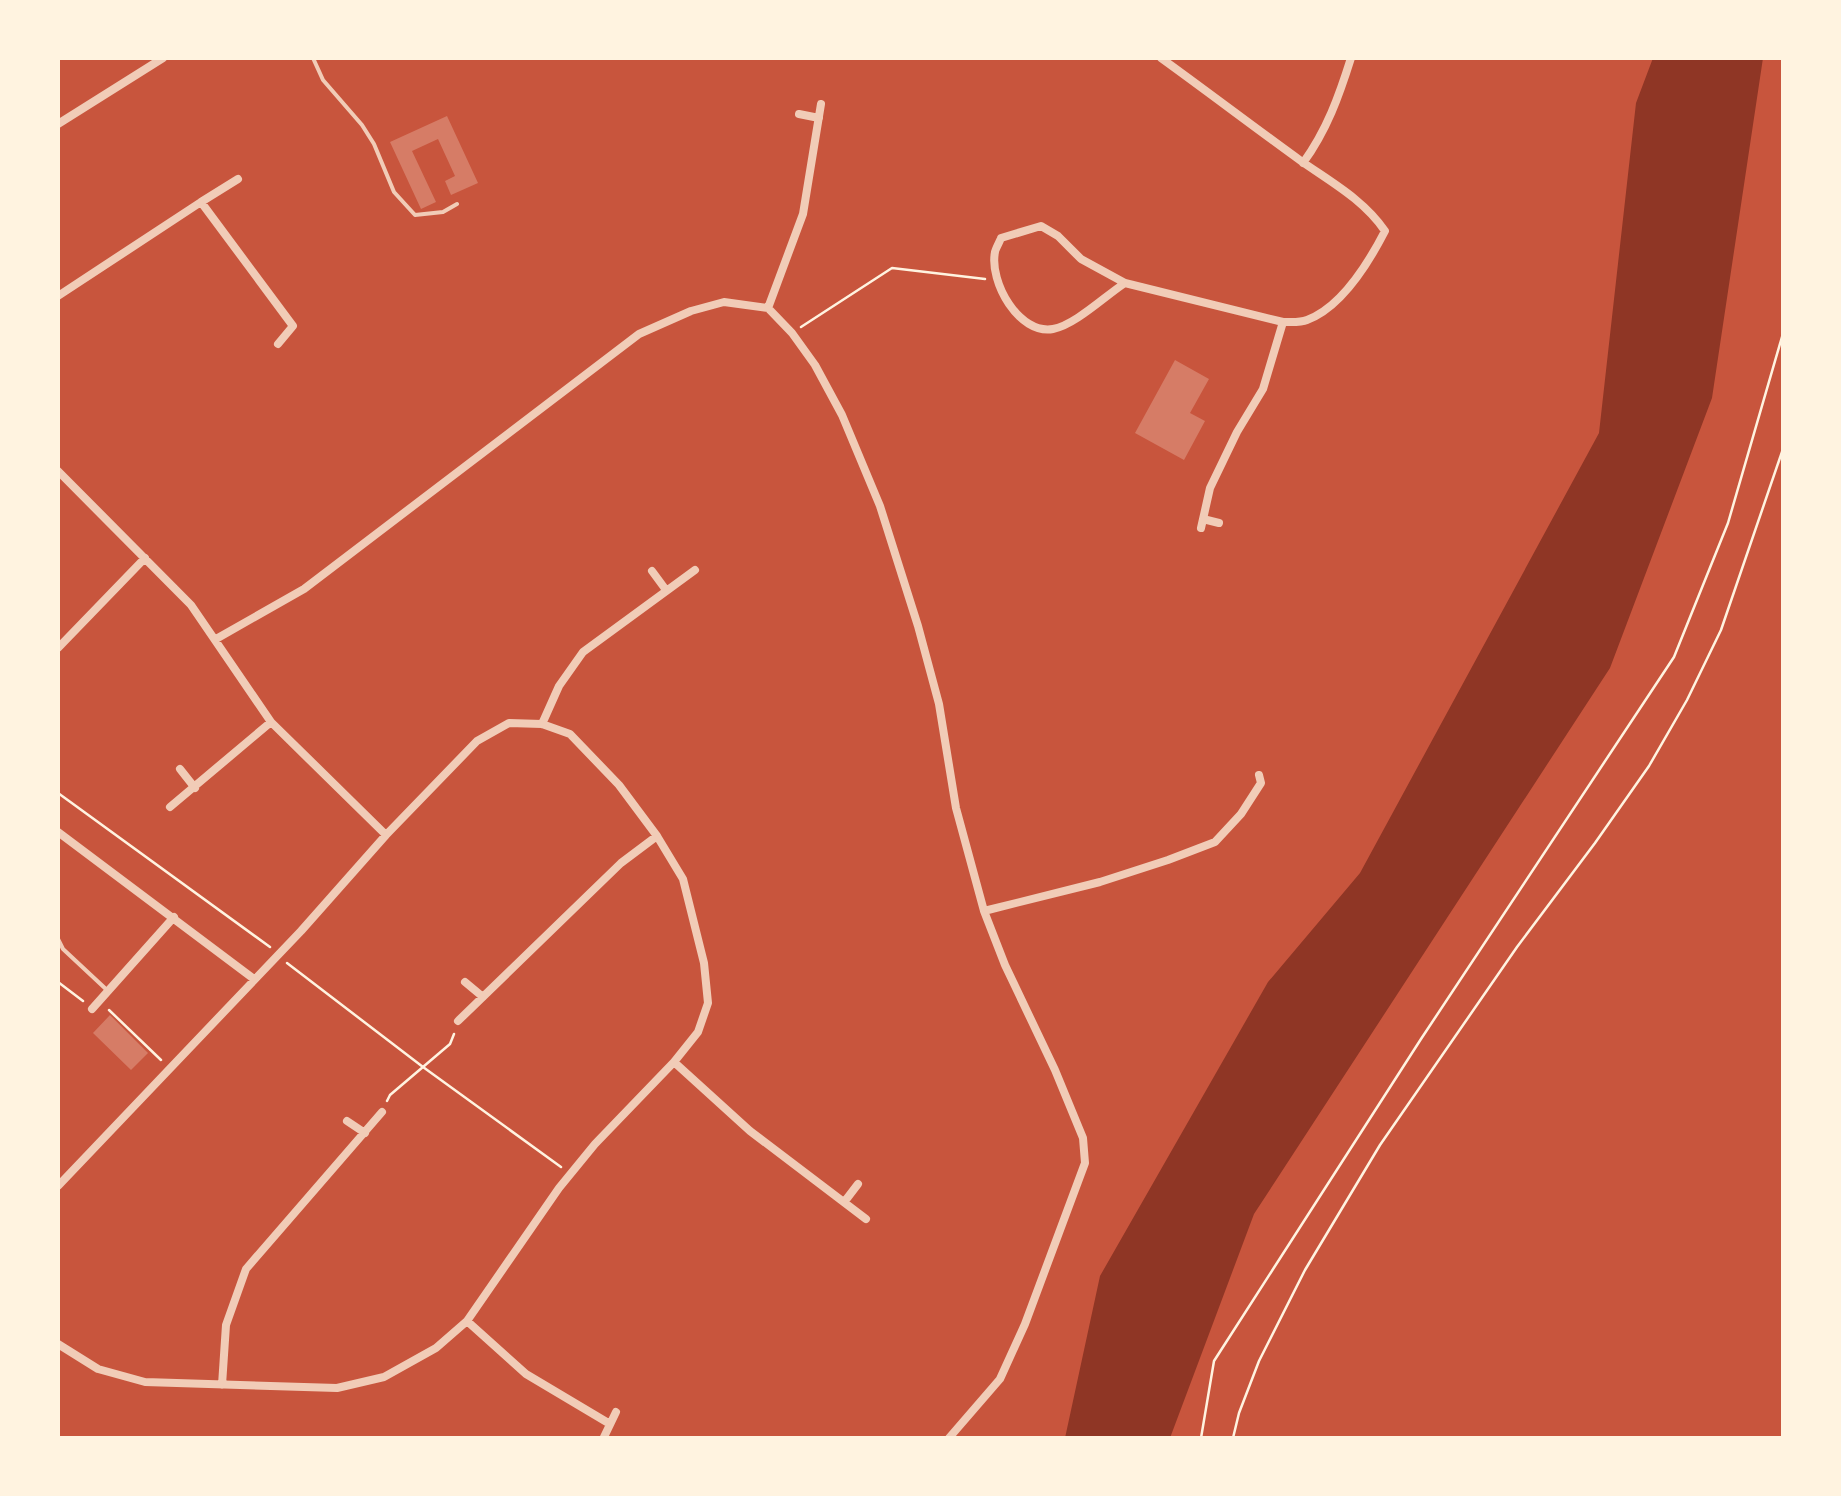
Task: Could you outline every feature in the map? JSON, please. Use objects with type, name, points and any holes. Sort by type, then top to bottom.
[{"type":"street","points":[[58,124],[163,58]]},
{"type":"street","points":[[1125,283],[1074,322],[1049,330],[1021,320],[1008,304],[997,281],[994,251],[1002,238],[1041,226],[1058,236],[1081,259],[1125,283],[1283,322],[1306,321],[1331,305],[1368,264],[1385,231],[1377,218],[1338,185],[1161,58]]},
{"type":"street","points":[[1303,163],[1320,140],[1336,106],[1351,58]]},
{"type":"street","points":[[768,308],[803,214],[821,104]]},
{"type":"street","points":[[799,114],[819,118]]},
{"type":"street","points":[[58,296],[238,179]]},
{"type":"street","points":[[201,202],[293,326],[278,344]]},
{"type":"street","points":[[216,640],[304,589],[640,334],[691,311],[724,302],[768,308],[792,333],[815,365],[842,416],[880,506],[939,704],[956,808],[984,911],[1004,965],[1056,1070],[1083,1138],[1085,1163],[1000,1380],[949,1438]]},
{"type":"street","points":[[1219,523],[1202,524],[1210,488],[1263,389],[1283,322]]},
{"type":"street","points":[[58,471],[191,605],[271,722],[386,835]]},
{"type":"street","points":[[58,648],[146,558]]},
{"type":"street","points":[[542,724],[558,686],[583,652],[696,570]]},
{"type":"street","points":[[652,572],[666,590]]},
{"type":"street","points":[[170,806],[271,722]]},
{"type":"street","points":[[58,1186],[278,955],[386,835],[478,741],[509,723],[542,724],[570,734],[619,785],[657,836],[683,880],[704,963],[708,1003],[698,1032],[570,1174],[467,1321],[436,1348],[384,1377],[337,1388],[145,1382],[98,1368],[58,1344]]},
{"type":"street","points":[[180,769],[194,788]]},
{"type":"street","points":[[984,911],[1100,882],[1216,842],[1241,814],[1260,779],[1247,774]]},
{"type":"street","points":[[58,832],[254,979]]},
{"type":"street","points":[[458,1020],[621,864],[657,836]]},
{"type":"street","points":[[95,1005],[174,918]]},
{"type":"street","points":[[465,982],[483,997]]},
{"type":"street","points":[[674,1062],[750,1131],[866,1218]]},
{"type":"street","points":[[222,1385],[226,1325],[246,1269],[382,1112]]},
{"type":"street","points":[[347,1121],[364,1133]]},
{"type":"street","points":[[844,1202],[858,1184]]},
{"type":"street","points":[[467,1321],[526,1374],[610,1424]]},
{"type":"street","points":[[604,1436],[616,1412]]},
{"type":"lane","points":[[312,58],[323,80],[374,144],[394,192],[416,215],[442,212],[457,204]]},
{"type":"lane","points":[[58,939],[63,950],[108,991]]},
{"type":"path","points":[[792,333],[892,268],[997,281]]},
{"type":"path","points":[[1201,1438],[1214,1361],[1674,657],[1728,523],[1784,330]]},
{"type":"path","points":[[1233,1438],[1239,1413],[1267,1346],[1305,1270],[1380,1146],[1517,947],[1649,766],[1687,700],[1721,630],[1784,446]]},
{"type":"path","points":[[58,793],[266,942],[424,1067],[570,1174]]},
{"type":"path","points":[[58,982],[95,1005],[170,1067]]},
{"type":"path","points":[[382,1112],[390,1094],[450,1044],[458,1020]]},
{"type":"shaded area","points":[[1653,58],[1763,58],[1712,398],[1610,668],[1254,1214],[1170,1438],[1065,1438],[1100,1276],[1268,982],[1360,873],[1599,433],[1636,103]]},
{"type":"building","points":[[447,116],[478,183],[451,195],[445,181],[455,176],[438,139],[412,151],[436,202],[421,209],[390,142]]},
{"type":"building","points":[[1175,360],[1209,379],[1190,413],[1205,421],[1184,460],[1135,433]]},
{"type":"building","points":[[110,1015],[148,1053],[131,1070],[93,1033]]}]
